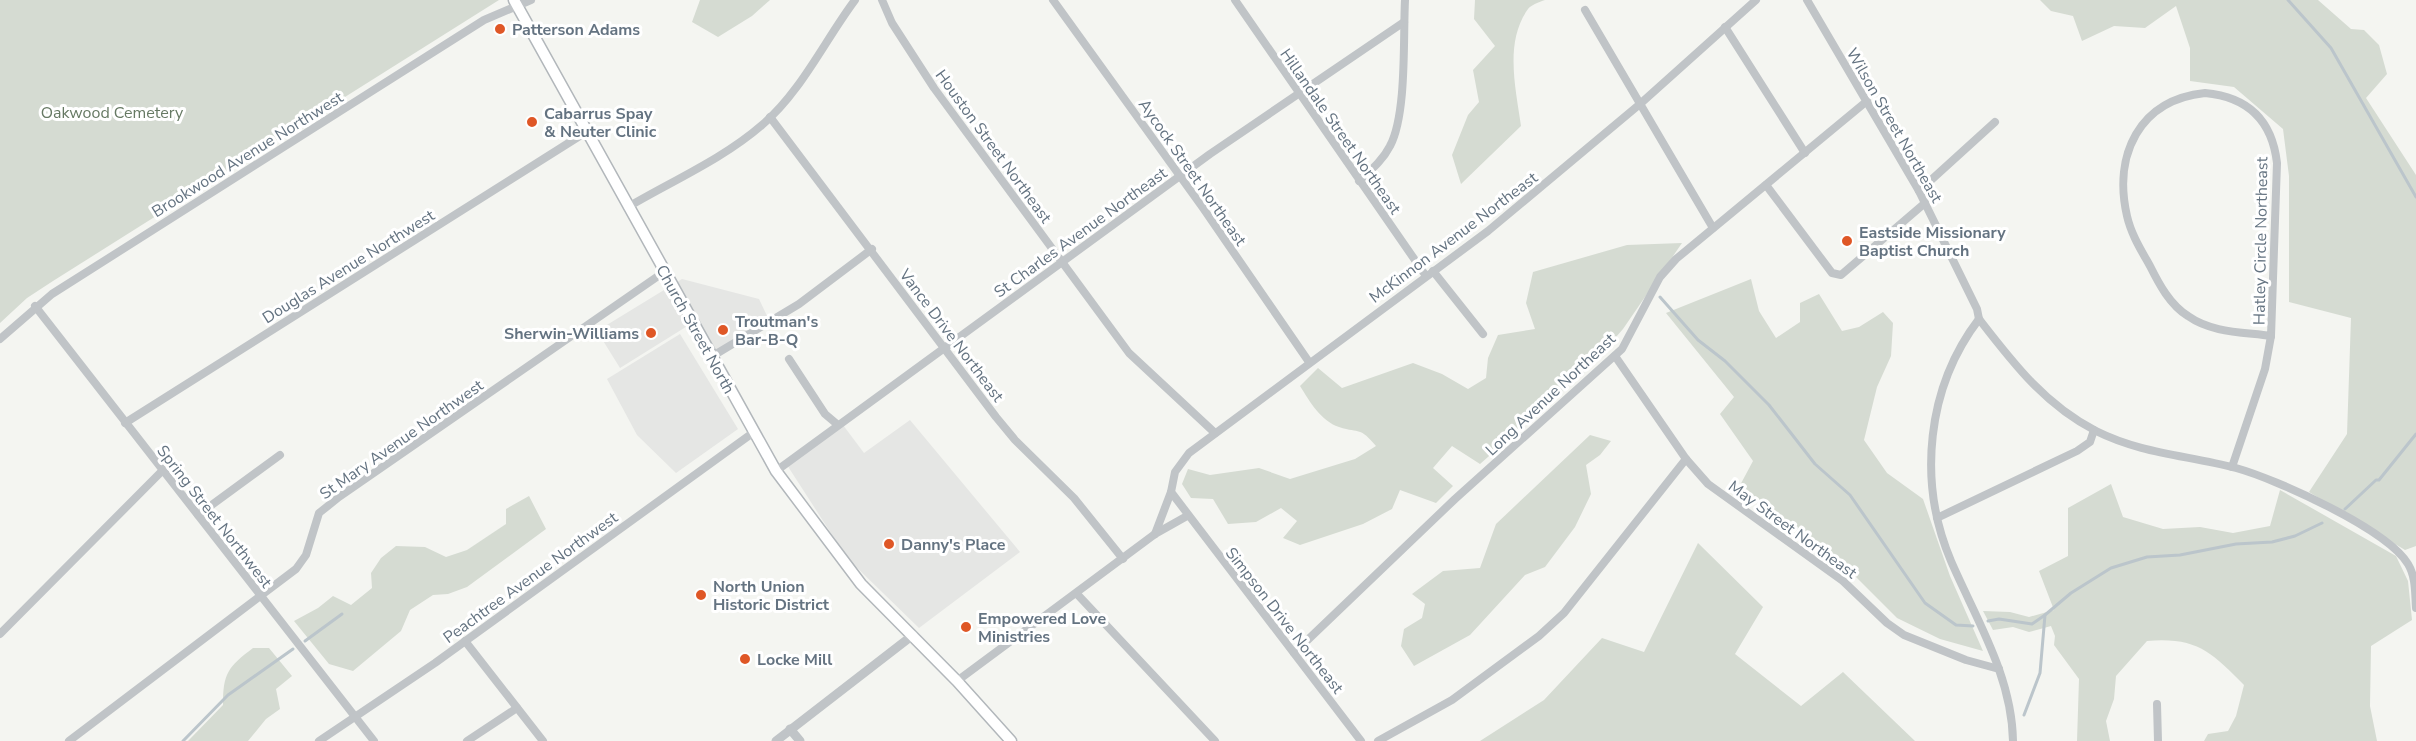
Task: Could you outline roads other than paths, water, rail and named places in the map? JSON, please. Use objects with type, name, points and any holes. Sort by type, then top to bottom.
[{"type":"main road","name":"Church Street North","points":[[516,2],[586,132],[776,471],[861,584],[957,681],[1011,741]]},
{"type":"street","name":"Brookwood Avenue Northwest","points":[[0,339],[36,306],[466,31],[516,2],[531,0]]},
{"type":"street","points":[[628,207],[735,145],[770,117],[855,0]]},
{"type":"street","name":"Houston Street Northeast","points":[[882,0],[892,23],[934,88],[1129,353],[1215,433]]},
{"type":"street","name":"Aycock Street Northeast","points":[[1053,0],[1180,176],[1309,362]]},
{"type":"street","name":"Hillandale Street Northeast","points":[[1235,0],[1359,181],[1430,274],[1484,334]]},
{"type":"street","points":[[1359,181],[1387,152],[1396,129],[1405,0]]},
{"type":"street","name":"McKinnon Avenue Northeast","points":[[1155,534],[1179,464],[1215,433],[1430,274],[1565,169],[1755,0]]},
{"type":"street","name":"Wilson Street Northeast","points":[[1807,0],[1919,191],[1977,309],[1979,319],[2036,389],[2094,430],[2160,454],[2232,467],[2309,497],[2390,544],[2410,567],[2416,608]]},
{"type":"street","points":[[1585,10],[1713,228]]},
{"type":"street","name":"St Charles Avenue Northeast","points":[[776,471],[1180,176],[1404,22]]},
{"type":"street","points":[[1725,27],[1805,153]]},
{"type":"street","name":"Hatley Circle Northeast","points":[[2232,467],[2262,379],[2271,336],[2277,163],[2275,141],[2266,125],[2244,104],[2217,94],[2184,95],[2168,102],[2149,116],[2130,146],[2125,167],[2124,192],[2129,223],[2159,284],[2181,311],[2205,325],[2221,330],[2271,336]]},
{"type":"street","name":"Long Avenue Northeast","points":[[1294,653],[1455,499],[1615,356],[1631,335],[1660,277],[1676,258],[1867,101]]},
{"type":"street","name":"Vance Drive Northeast","points":[[770,117],[1015,440],[1074,498],[1124,559]]},
{"type":"street","points":[[1919,191],[1995,122]]},
{"type":"street","name":"Douglas Avenue Northwest","points":[[125,423],[586,132]]},
{"type":"street","points":[[1766,185],[1832,273],[1841,275],[1925,203]]},
{"type":"street","points":[[711,357],[799,304],[872,249]]},
{"type":"street","name":"St Mary Avenue Northwest","points":[[69,741],[261,597],[302,562],[316,519],[339,497],[664,272]]},
{"type":"street","name":"Spring Street Northwest","points":[[36,306],[374,741]]},
{"type":"street","points":[[1979,319],[1952,360],[1938,401],[1931,458],[1937,518],[1950,560],[1999,669],[2008,698],[2013,741]]},
{"type":"street","name":"May Street Northeast","points":[[1615,356],[1686,459],[1708,484],[1843,580],[1887,623],[1904,635],[1966,660],[1999,669]]},
{"type":"street","points":[[789,358],[825,414],[838,425]]},
{"type":"street","points":[[1937,518],[2077,451],[2090,442],[2094,430]]},
{"type":"street","name":"Peachtree Avenue Northwest","points":[[319,741],[465,641],[754,432]]},
{"type":"street","points":[[198,515],[280,455]]},
{"type":"street","points":[[1378,741],[1452,700],[1564,614],[1686,459]]},
{"type":"street","points":[[0,634],[162,471]]},
{"type":"street","points":[[957,681],[1155,534],[1187,516],[1171,492]]},
{"type":"street","name":"Simpson Drive Northeast","points":[[1187,516],[1361,741]]},
{"type":"street","points":[[1077,594],[1215,741]]},
{"type":"street","points":[[776,741],[913,635]]},
{"type":"street","points":[[465,641],[543,741]]},
{"type":"street","points":[[2157,704],[2158,741]]},
{"type":"street","points":[[467,741],[517,708]]},
{"type":"street","points":[[790,729],[800,741]]},
{"type":"waterway","points":[[2288,0],[2331,48],[2416,197]]},
{"type":"waterway","points":[[1660,297],[1698,340],[1725,361],[1769,405],[1815,464],[1850,495],[1925,603],[1956,625],[1973,626]]},
{"type":"waterway","points":[[2345,509],[2376,480],[2379,480],[2416,434]]},
{"type":"waterway","points":[[2024,715],[2040,673],[2045,615],[2071,593],[2111,568],[2147,557],[2180,555],[2236,544],[2272,542],[2295,536],[2322,523]]},
{"type":"waterway","points":[[305,641],[342,614]]},
{"type":"waterway","points":[[1988,621],[1999,619],[2032,624],[2045,615]]},
{"type":"waterway","points":[[183,741],[228,695],[293,649]]},
{"type":"place","name":"Patterson Adams","points":[[500,29]]},
{"type":"place","name":"Cabarrus Spay & Neuter Clinic","points":[[532,122]]},
{"type":"place","name":"Eastside Missionary Baptist Church","points":[[1847,241]]},
{"type":"place","name":"Troutman's Bar-B-Q","points":[[723,330]]},
{"type":"place","name":"Sherwin-Williams","points":[[651,333]]},
{"type":"place","name":"Danny's Place","points":[[889,544]]},
{"type":"place","name":"North Union Historic District","points":[[701,595]]},
{"type":"place","name":"Empowered Love Ministries","points":[[966,627]]},
{"type":"place","name":"Locke Mill","points":[[745,659]]},
{"type":"park label","name":"Oakwood Cemetery","points":[[112,112]]}]
